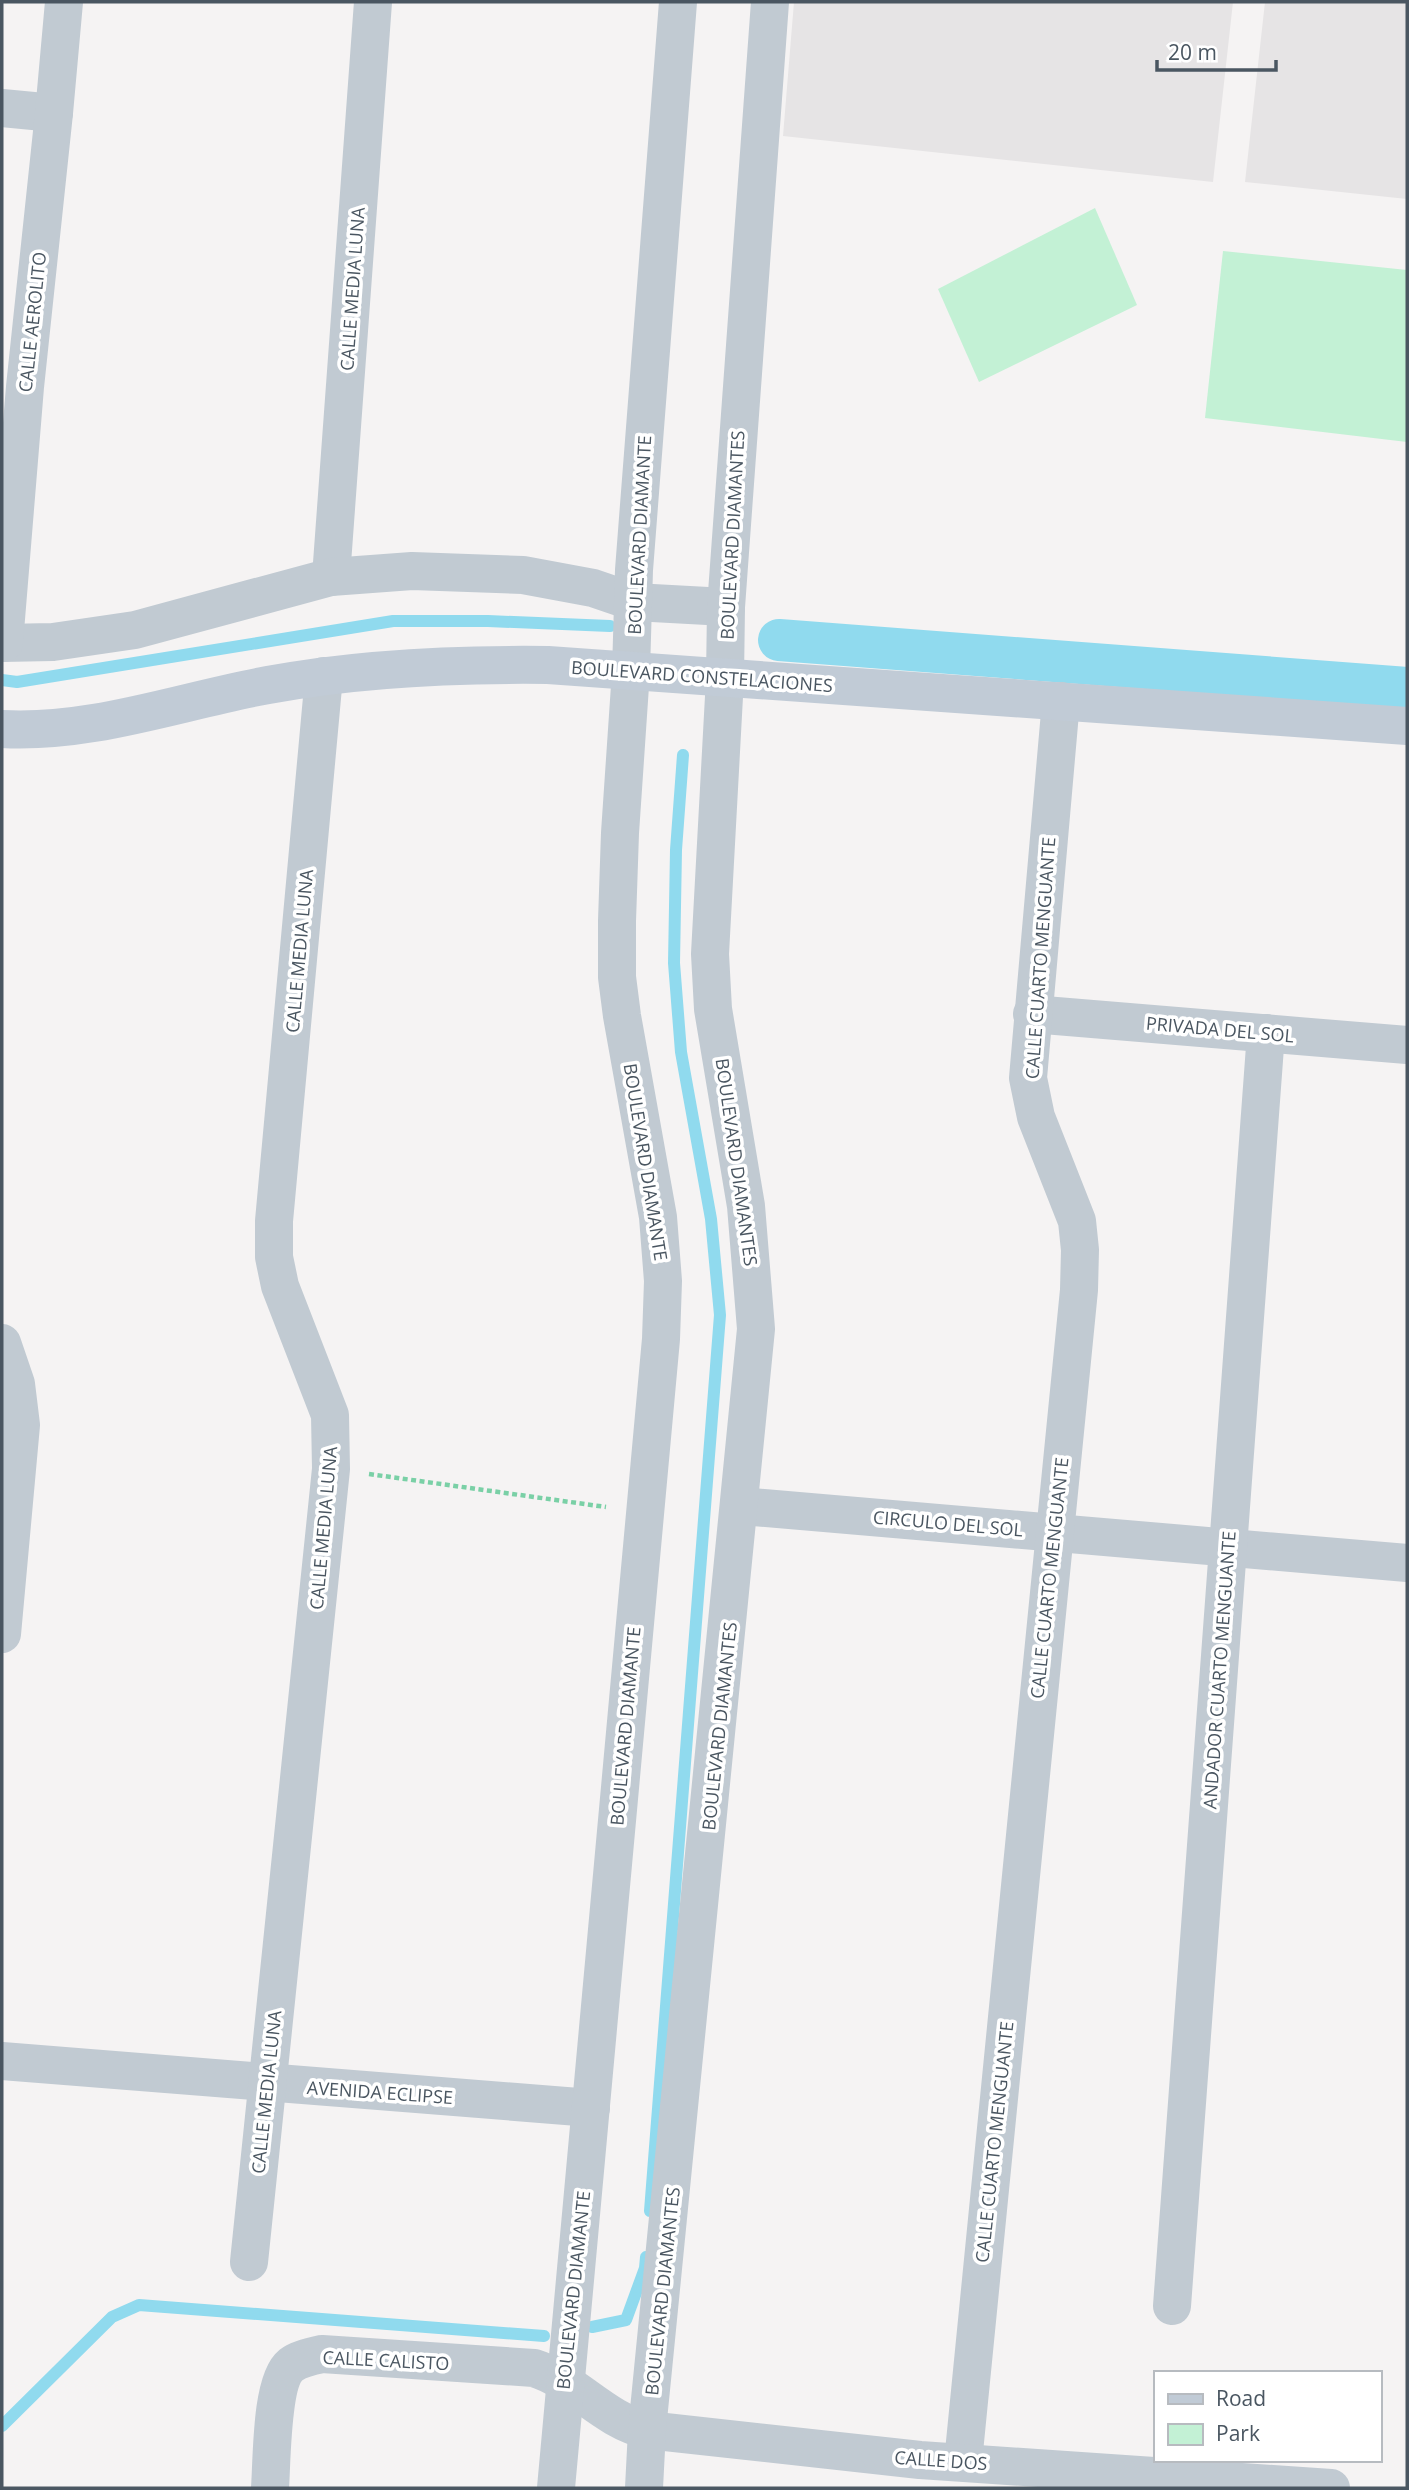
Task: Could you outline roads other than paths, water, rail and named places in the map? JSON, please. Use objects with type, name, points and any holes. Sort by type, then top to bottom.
[{"type":"street","name":"CALLE AEROLITO","points":[[3,643],[13,385],[54,114],[64,2]]},
{"type":"street","name":"CALLE MEDIA LUNA","points":[[331,577],[373,2]]},
{"type":"street","name":"BOULEVARD DIAMANTE","points":[[556,2488],[661,1339],[663,1281],[658,1217],[617,977],[620,833],[631,671],[634,570],[678,2]]},
{"type":"street","name":"BOULEVARD DIAMANTES","points":[[644,2488],[756,1329],[746,1206],[713,1009],[710,954],[725,678],[726,607],[769,2]]},
{"type":"street","points":[[2,108],[54,114]]},
{"type":"street","points":[[3,643],[53,642],[135,629],[331,577],[412,571],[523,575],[593,588],[634,602],[726,607]]},
{"type":"street","name":"BOULEVARD CONSTELACIONES","points":[[2,736],[80,725],[268,685],[324,677],[478,664],[548,665],[1407,726]]},
{"type":"street","name":"CALLE MEDIA LUNA","points":[[249,2262],[331,1469],[330,1415],[280,1286],[274,1257],[274,1221],[324,677]]},
{"type":"street","name":"CALLE CUARTO MENGUANTE","points":[[964,2462],[1053,1532],[1079,1290],[1080,1250],[1077,1221],[1036,1117],[1028,1078],[1061,701]]},
{"type":"street","name":"PRIVADA DEL SOL","points":[[1032,1014],[1407,1045]]},
{"type":"street","name":"ANDADOR CUARTO MENGUANTE","points":[[1172,2306],[1266,1033]]},
{"type":"street","points":[[2,1343],[16,1384],[21,1425],[7,1513],[2,1634]]},
{"type":"street","name":"CIRCULO DEL SOL","points":[[740,1506],[1407,1563]]},
{"type":"street","name":"AVENIDA ECLIPSE","points":[[2,2061],[591,2108]]},
{"type":"street","name":"CALLE CALISTO","points":[[270,2488],[277,2392],[282,2376],[291,2365],[308,2357],[322,2354],[534,2368],[548,2373],[564,2384]]},
{"type":"street","name":"CALLE DOS","points":[[564,2384],[614,2418],[631,2426],[919,2474],[964,2462],[1214,2484],[1332,2488]]},
{"type":"waterway","points":[[2,680],[17,682],[393,621],[488,621],[610,626]]},
{"type":"waterway","points":[[779,640],[1407,688]]},
{"type":"waterway","points":[[650,2211],[720,1315],[711,1219],[681,1052],[674,963],[676,850],[683,755]]},
{"type":"waterway","points":[[592,2327],[626,2320],[645,2268],[646,2257]]},
{"type":"waterway","points":[[2,2426],[112,2317],[139,2305],[544,2336]]}]
